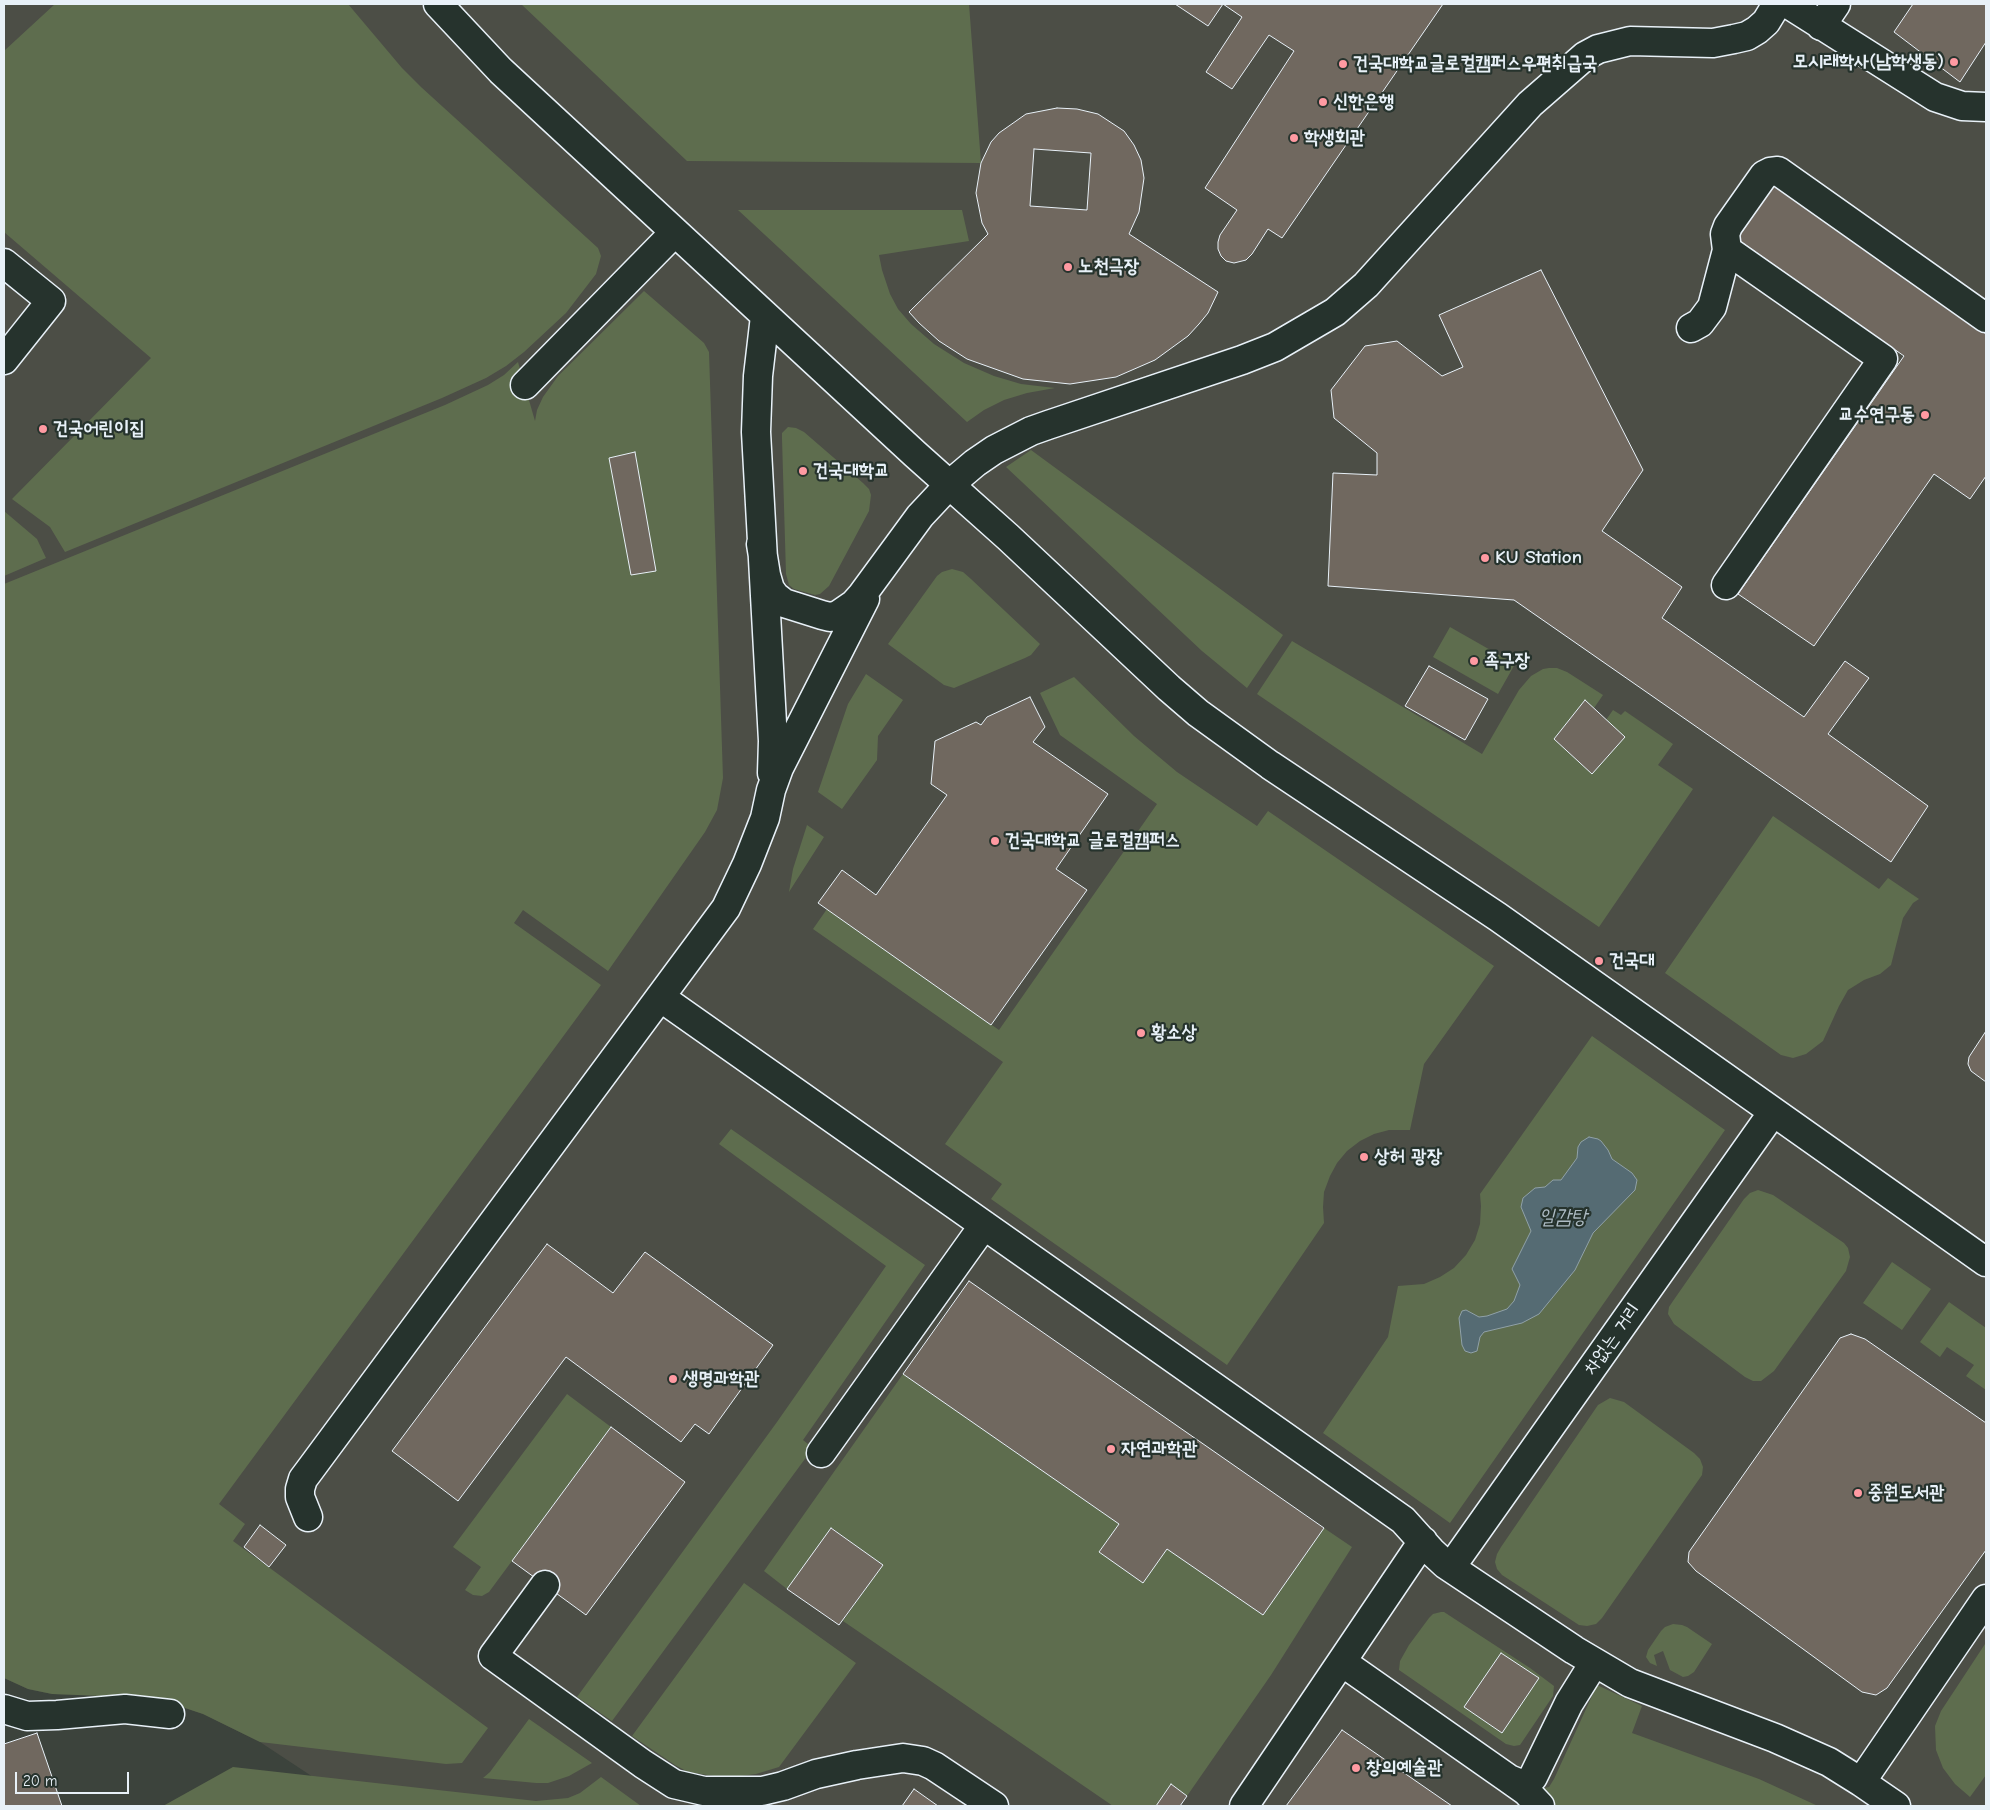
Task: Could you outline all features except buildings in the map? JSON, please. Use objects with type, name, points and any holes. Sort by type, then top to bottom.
[{"type":"street","points":[[438,4],[502,71],[765,316],[1198,713],[1270,765],[1506,923],[1986,1262]]},
{"type":"street","points":[[761,544],[766,575],[770,589],[775,596],[784,603],[830,617],[846,611],[862,595],[920,516],[949,485],[981,458],[1031,431],[1242,360],[1283,342],[1335,312],[1366,285],[1530,104],[1565,73],[1592,53],[1611,44],[1630,41],[1713,43],[1747,36],[1766,22],[1777,4]]},
{"type":"street","points":[[1788,4],[1829,15],[1935,98],[1962,106],[1986,107]]},
{"type":"street","points":[[1691,328],[1700,323],[1712,307],[1727,250],[1725,234],[1728,226],[1764,175],[1778,171],[1986,318]]},
{"type":"street","points":[[525,385],[675,232]]},
{"type":"street","points":[[1726,585],[1883,359],[1727,250]]},
{"type":"street","points":[[4,263],[52,301],[4,360]]},
{"type":"street","points":[[308,1517],[300,1498],[303,1479],[726,908],[765,818],[771,790],[773,741],[761,544],[756,416],[758,376],[765,316]]},
{"type":"street","points":[[771,790],[788,749],[880,571]]},
{"type":"street","points":[[660,997],[1403,1520],[1438,1558],[1451,1568],[1594,1663],[1630,1683],[1829,1762],[1896,1806]]},
{"type":"street","name":"차없는 거리","points":[[1451,1568],[1773,1112]]},
{"type":"street","points":[[821,1453],[984,1225]]},
{"type":"street","points":[[1244,1806],[1423,1541]]},
{"type":"street","points":[[545,1585],[493,1656],[643,1764],[674,1784],[704,1791],[762,1791],[824,1772],[903,1758],[923,1761],[934,1766],[994,1806]]},
{"type":"street","points":[[1862,1782],[1986,1599]]},
{"type":"street","points":[[1342,1662],[1526,1791],[1540,1806]]},
{"type":"street","points":[[1509,1779],[1526,1784],[1533,1778],[1569,1703],[1594,1663]]},
{"type":"street","points":[[15,1712],[56,1715],[125,1709],[170,1714]]},
{"type":"shaded area","name":"건국대학교 글로컬캠퍼스","points":[[4,4],[1986,4],[1986,1806],[357,1806],[260,1742],[203,1714],[173,1704],[128,1697],[52,1694],[28,1689],[4,1678]]},
{"type":"green space","points":[[55,4],[348,4],[402,68],[421,87],[598,248],[601,256],[596,274],[566,313],[524,352],[486,378],[442,398],[65,552],[50,527],[12,499],[151,358],[4,232],[4,51]]},
{"type":"green space","points":[[521,4],[969,4],[981,163],[687,161]]},
{"type":"green space","points":[[738,210],[962,210],[969,241],[879,255],[890,294],[898,309],[911,324],[934,344],[964,363],[994,376],[1021,384],[1055,388],[1027,393],[1004,400],[984,410],[967,422]]},
{"type":"green space","points":[[644,291],[704,343],[709,352],[723,778],[717,810],[705,832],[608,971],[523,910],[514,923],[601,985],[219,1504],[245,1524],[233,1541],[488,1728],[462,1763],[446,1764],[260,1742],[203,1714],[173,1704],[128,1697],[52,1694],[28,1689],[4,1678],[4,584],[445,405],[488,385],[504,375],[518,362],[535,421],[537,410],[543,397],[558,376]]},
{"type":"green space","points":[[788,427],[804,432],[863,483],[869,489],[871,495],[869,511],[829,586],[820,594],[815,595],[794,589],[789,585],[786,574],[782,433]]},
{"type":"green space","points":[[1031,450],[1283,635],[1247,688],[1202,651],[1006,467]]},
{"type":"green space","points":[[4,511],[37,539],[46,558],[4,576]]},
{"type":"green space","points":[[952,569],[963,572],[1040,644],[1031,655],[954,688],[944,685],[888,644],[937,576],[942,572]]},
{"type":"green space","name":"족구장","points":[[1450,627],[1515,664],[1498,694],[1433,657]]},
{"type":"green space","points":[[1292,641],[1482,754],[1519,690],[1531,676],[1543,669],[1557,668],[1567,672],[1603,695],[1594,708],[1585,700],[1554,739],[1592,774],[1606,720],[1613,710],[1621,715],[1625,711],[1673,744],[1658,765],[1693,789],[1599,927],[1257,694]]},
{"type":"green space","points":[[866,674],[903,700],[878,736],[877,760],[842,809],[818,792],[848,704]]},
{"type":"green space","points":[[1074,677],[1134,736],[1177,772],[1257,826],[1268,811],[1494,966],[1424,1064],[1410,1130],[1389,1130],[1374,1134],[1360,1141],[1347,1151],[1337,1163],[1324,1192],[1324,1223],[1227,1365],[991,1199],[1002,1184],[945,1144],[1003,1062],[813,929],[827,909],[999,1030],[1157,804],[1060,735],[1040,693]]},
{"type":"green space","points":[[1773,816],[1879,889],[1888,878],[1919,899],[1913,903],[1903,918],[1891,965],[1880,974],[1864,980],[1848,990],[1823,1041],[1806,1054],[1793,1058],[1781,1055],[1665,973]]},
{"type":"green space","points":[[807,825],[824,837],[789,892],[793,869]]},
{"type":"green space","points":[[1592,1036],[1725,1130],[1450,1523],[1323,1433],[1388,1337],[1398,1286],[1424,1284],[1440,1277],[1454,1268],[1466,1255],[1475,1240],[1480,1224],[1480,1194]]},
{"type":"green space","points":[[731,1129],[925,1265],[803,1440],[813,1448],[612,1721],[577,1697],[777,1422],[886,1266],[719,1144]]},
{"type":"green space","points":[[1758,1190],[1773,1195],[1844,1243],[1848,1248],[1850,1257],[1846,1271],[1774,1371],[1761,1381],[1753,1381],[1674,1324],[1668,1314],[1669,1307],[1744,1199],[1750,1193]]},
{"type":"green space","points":[[1892,1262],[1931,1289],[1902,1330],[1863,1303]]},
{"type":"green space","points":[[1949,1302],[1986,1328],[1986,1390],[1966,1376],[1974,1365],[1947,1347],[1940,1357],[1920,1342]]},
{"type":"green space","points":[[903,1374],[1119,1524],[1099,1552],[1143,1582],[1167,1549],[1263,1615],[1324,1528],[1352,1547],[1271,1675],[1187,1796],[1171,1785],[1156,1806],[1113,1806],[843,1621],[883,1565],[832,1528],[787,1589],[764,1571]]},
{"type":"green space","points":[[567,1394],[611,1427],[489,1592],[482,1596],[473,1595],[465,1590],[481,1567],[453,1547]]},
{"type":"green space","points":[[1610,1398],[1624,1402],[1694,1453],[1700,1459],[1703,1467],[1702,1475],[1602,1618],[1596,1624],[1587,1626],[1579,1625],[1502,1575],[1497,1569],[1495,1562],[1501,1547],[1598,1405]]},
{"type":"green space","points":[[744,1583],[856,1663],[779,1767],[756,1774],[741,1776],[714,1776],[688,1772],[632,1736]]},
{"type":"green space","points":[[1444,1612],[1530,1668],[1554,1686],[1553,1696],[1520,1745],[1506,1744],[1399,1670],[1400,1661],[1409,1645],[1429,1618],[1433,1614]]},
{"type":"green space","points":[[1673,1624],[1687,1627],[1712,1644],[1694,1672],[1688,1676],[1683,1677],[1670,1670],[1663,1651],[1654,1655],[1657,1666],[1650,1663],[1646,1657],[1648,1650],[1661,1631]]},
{"type":"green space","points":[[1985,1644],[1986,1775],[1970,1797],[1955,1784],[1943,1768],[1936,1750],[1935,1726],[1941,1711]]},
{"type":"green space","points":[[1597,1685],[1642,1706],[1632,1733],[1759,1779],[1818,1806],[1556,1806],[1540,1789],[1549,1787],[1554,1779]]},
{"type":"green space","points":[[529,1719],[592,1763],[569,1776],[548,1783],[483,1778],[490,1772]]},
{"type":"green space","points":[[233,1767],[536,1801],[568,1798],[580,1793],[601,1777],[641,1806],[163,1806]]},
{"type":"water","name":"일감탕","points":[[1589,1137],[1601,1141],[1612,1159],[1632,1173],[1637,1180],[1635,1190],[1593,1233],[1575,1270],[1539,1314],[1522,1323],[1484,1332],[1480,1337],[1477,1351],[1471,1353],[1465,1351],[1462,1345],[1459,1318],[1462,1311],[1466,1310],[1479,1317],[1487,1316],[1507,1309],[1514,1301],[1520,1285],[1512,1269],[1531,1231],[1521,1207],[1523,1198],[1535,1188],[1545,1187],[1553,1180],[1561,1180],[1577,1158],[1578,1147],[1581,1142]]},
{"type":"place","name":"모시래학사(남학생동)","points":[[1954,62]]},
{"type":"place","name":"건국대학교글로컬캠퍼스우편취급국","points":[[1343,64]]},
{"type":"place","name":"신한은행","points":[[1323,102]]},
{"type":"place","name":"학생회관","points":[[1294,138]]},
{"type":"place","name":"노천극장","points":[[1068,267]]},
{"type":"place","name":"교수연구동","points":[[1925,415]]},
{"type":"place","name":"건국어린이집","points":[[43,429]]},
{"type":"place","name":"건국대학교","points":[[803,471]]},
{"type":"place","name":"KU Station","points":[[1485,558]]},
{"type":"place","name":"족구장","points":[[1474,661]]},
{"type":"place","name":"건국대학교 글로컬캠퍼스","points":[[995,841]]},
{"type":"place","name":"건국대","points":[[1599,961]]},
{"type":"place","name":"황소상","points":[[1141,1033]]},
{"type":"place","name":"상허 광장","points":[[1364,1157]]},
{"type":"place","name":"생명과학관","points":[[673,1379]]},
{"type":"place","name":"자연과학관","points":[[1111,1449]]},
{"type":"place","name":"중원도서관","points":[[1858,1493]]},
{"type":"place","name":"창의예술관","points":[[1356,1768]]}]
